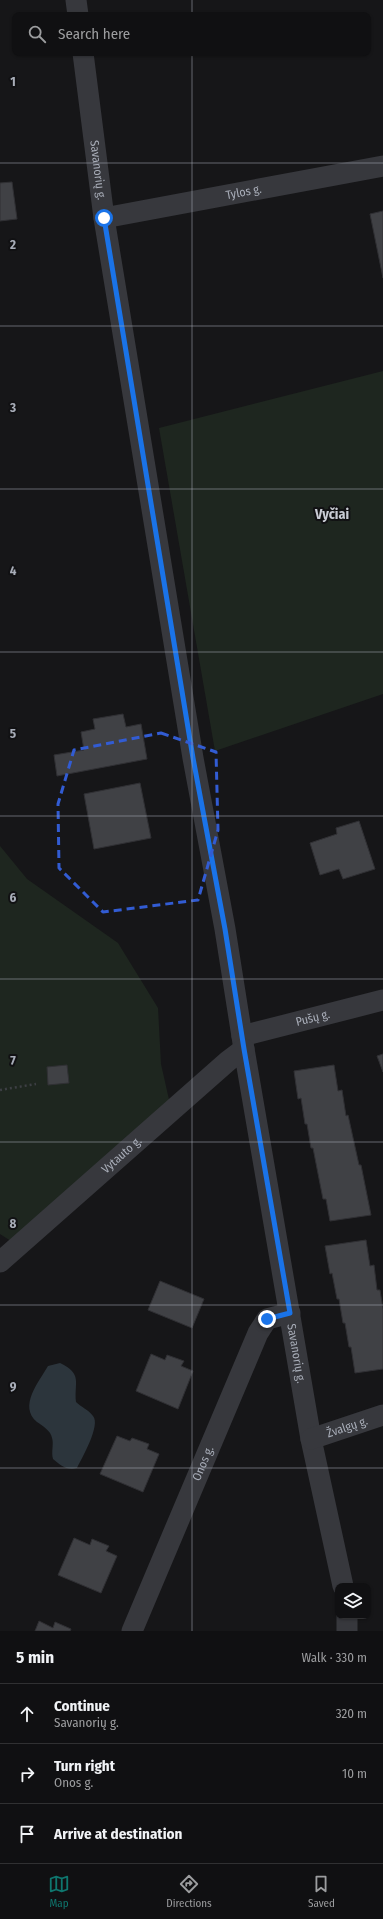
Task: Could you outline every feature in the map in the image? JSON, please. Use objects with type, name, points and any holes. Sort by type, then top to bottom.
[{"type":"street","points":[[76,0],[78,12]]},
{"type":"street","name":"Savanorių g.","points":[[83,56],[104,218],[193,758],[225,929],[243,1043],[311,1439],[342,1583]]},
{"type":"street","name":"Tylos g.","points":[[104,218],[383,166]]},
{"type":"street","name":"Pušų g.","points":[[243,1043],[383,1000]]},
{"type":"street","name":"Vytauto g.","points":[[0,1262],[228,1061],[243,1043]]},
{"type":"street","name":"Onos g.","points":[[132,1631],[258,1333],[267,1319],[290,1313]]},
{"type":"street","name":"Žvalgų g.","points":[[311,1439],[383,1415]]},
{"type":"street","points":[[347,1619],[347,1631]]},
{"type":"path","points":[[0,1090],[36,1084]]},
{"type":"highlighted area","points":[[161,733],[216,752],[218,830],[198,900],[103,912],[59,868],[58,804],[74,750]]},
{"type":"shaded area","points":[[383,371],[383,694],[215,751],[159,428]]},
{"type":"shaded area","points":[[0,846],[27,879],[118,943],[158,1008],[161,1064],[170,1104],[11,1241],[0,1234]]},
{"type":"shaded area","points":[[60,1363],[72,1371],[75,1375],[76,1402],[87,1410],[95,1420],[95,1427],[90,1442],[77,1468],[73,1469],[64,1467],[53,1459],[53,1443],[51,1435],[37,1422],[29,1409],[32,1394],[48,1366]]},
{"type":"building","points":[[12,182],[17,219],[0,221],[0,183]]},
{"type":"building","points":[[383,211],[383,278],[370,214]]},
{"type":"building","points":[[123,714],[126,727],[141,724],[147,759],[57,776],[54,755],[84,750],[81,732],[95,729],[93,719]]},
{"type":"building","points":[[140,783],[151,838],[94,849],[84,794]]},
{"type":"building","points":[[359,821],[375,869],[343,879],[339,869],[320,875],[310,843],[337,834],[336,828]]},
{"type":"building","points":[[383,1054],[383,1072],[377,1056]]},
{"type":"building","points":[[67,1065],[69,1083],[48,1085],[47,1067]]},
{"type":"building","points":[[334,1065],[338,1091],[342,1090],[346,1116],[348,1115],[359,1165],[361,1165],[371,1215],[330,1221],[326,1199],[323,1199],[307,1124],[305,1124],[301,1098],[298,1099],[294,1071]]},
{"type":"building","points":[[366,1240],[370,1266],[374,1265],[377,1290],[380,1290],[383,1309],[383,1369],[355,1373],[351,1347],[349,1347],[345,1323],[343,1323],[339,1299],[337,1299],[332,1273],[330,1274],[325,1246]]},
{"type":"building","points":[[160,1281],[204,1299],[192,1328],[148,1310]]},
{"type":"building","points":[[151,1354],[165,1360],[167,1355],[184,1361],[181,1366],[193,1371],[178,1409],[136,1391]]},
{"type":"building","points":[[117,1436],[130,1441],[132,1438],[149,1444],[147,1449],[159,1454],[143,1492],[100,1474]]},
{"type":"building","points":[[74,1538],[90,1545],[92,1539],[109,1546],[106,1551],[117,1556],[101,1593],[58,1575]]},
{"type":"building","points":[[39,1621],[53,1628],[55,1622],[71,1629],[70,1631],[35,1631]]},
{"type":"district","name":"Vyčiai","points":[[332,514]]},
{"type":"route","points":[[104,218],[193,758],[225,929],[244,1049],[290,1313],[267,1319]]}]
